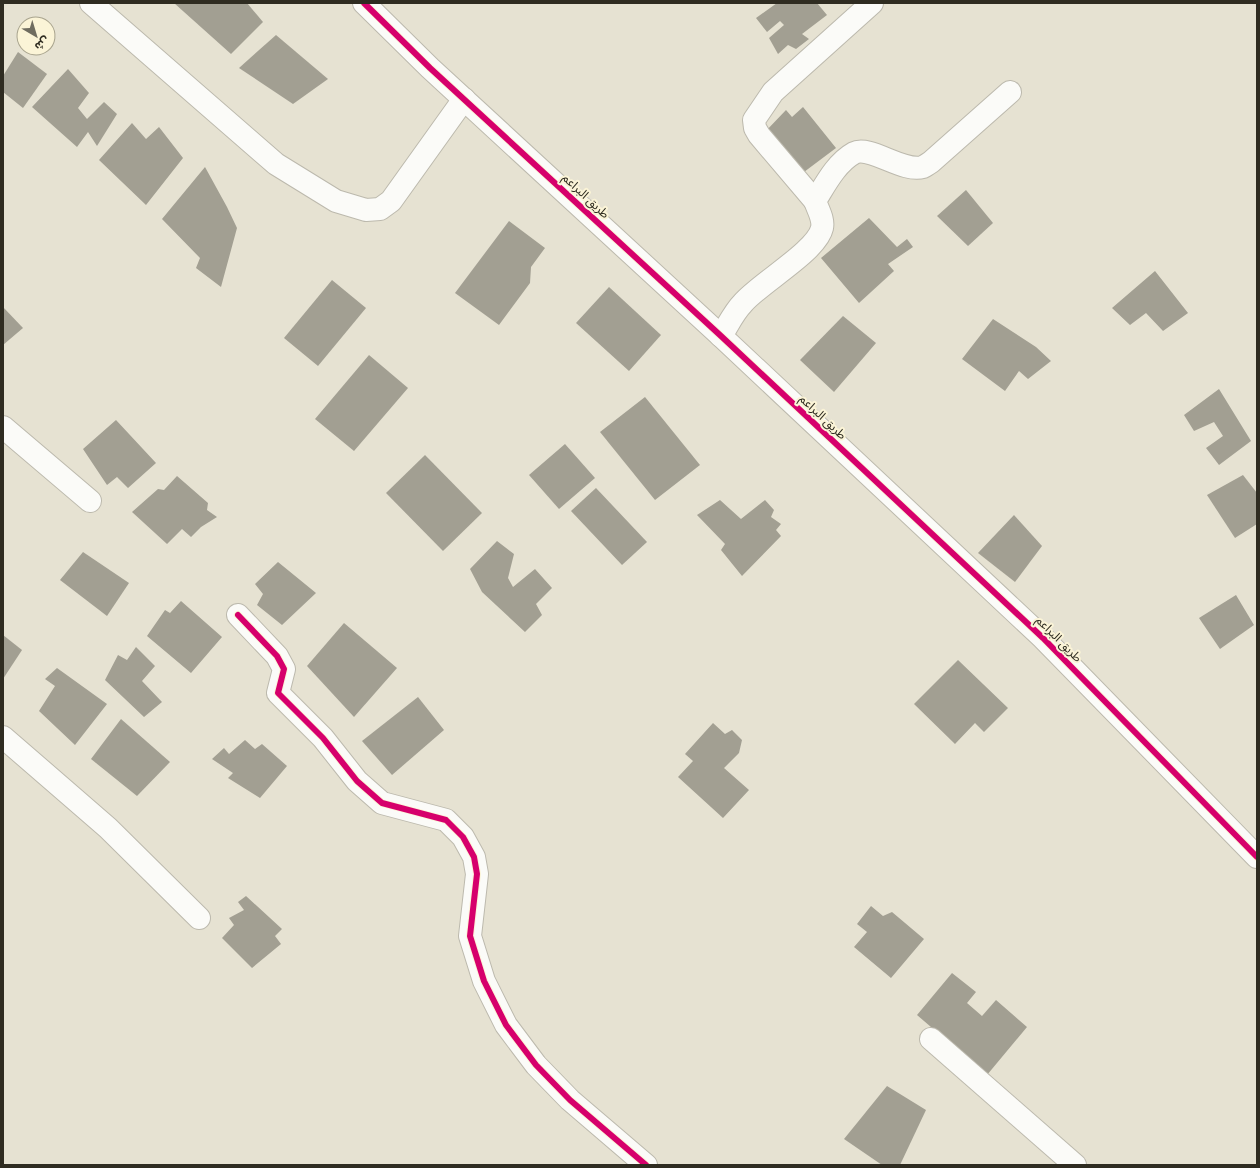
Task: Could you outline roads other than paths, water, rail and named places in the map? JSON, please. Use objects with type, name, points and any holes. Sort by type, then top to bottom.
[{"type":"street","points":[[91,3],[276,164],[336,202],[366,210],[380,209],[391,201],[464,99]]},
{"type":"street","name":"طريق البراعم","points":[[364,3],[430,68],[721,336],[1044,638],[1257,857]]},
{"type":"street","points":[[721,336],[742,303],[758,288],[814,244],[822,229],[822,220],[815,201],[759,135],[755,128],[754,120],[773,92],[872,3]]},
{"type":"street","points":[[815,201],[832,174],[855,152],[866,152],[911,167],[922,167],[931,162],[1010,92]]},
{"type":"street","points":[[3,427],[90,501]]},
{"type":"street","points":[[238,615],[278,656],[284,669],[278,693],[324,738],[358,780],[382,803],[446,820],[463,837],[474,857],[477,874],[470,936],[484,981],[506,1025],[536,1065],[570,1100],[646,1165]]},
{"type":"street","points":[[3,737],[108,828],[199,918]]},
{"type":"street","points":[[930,1039],[1075,1165]]}]
